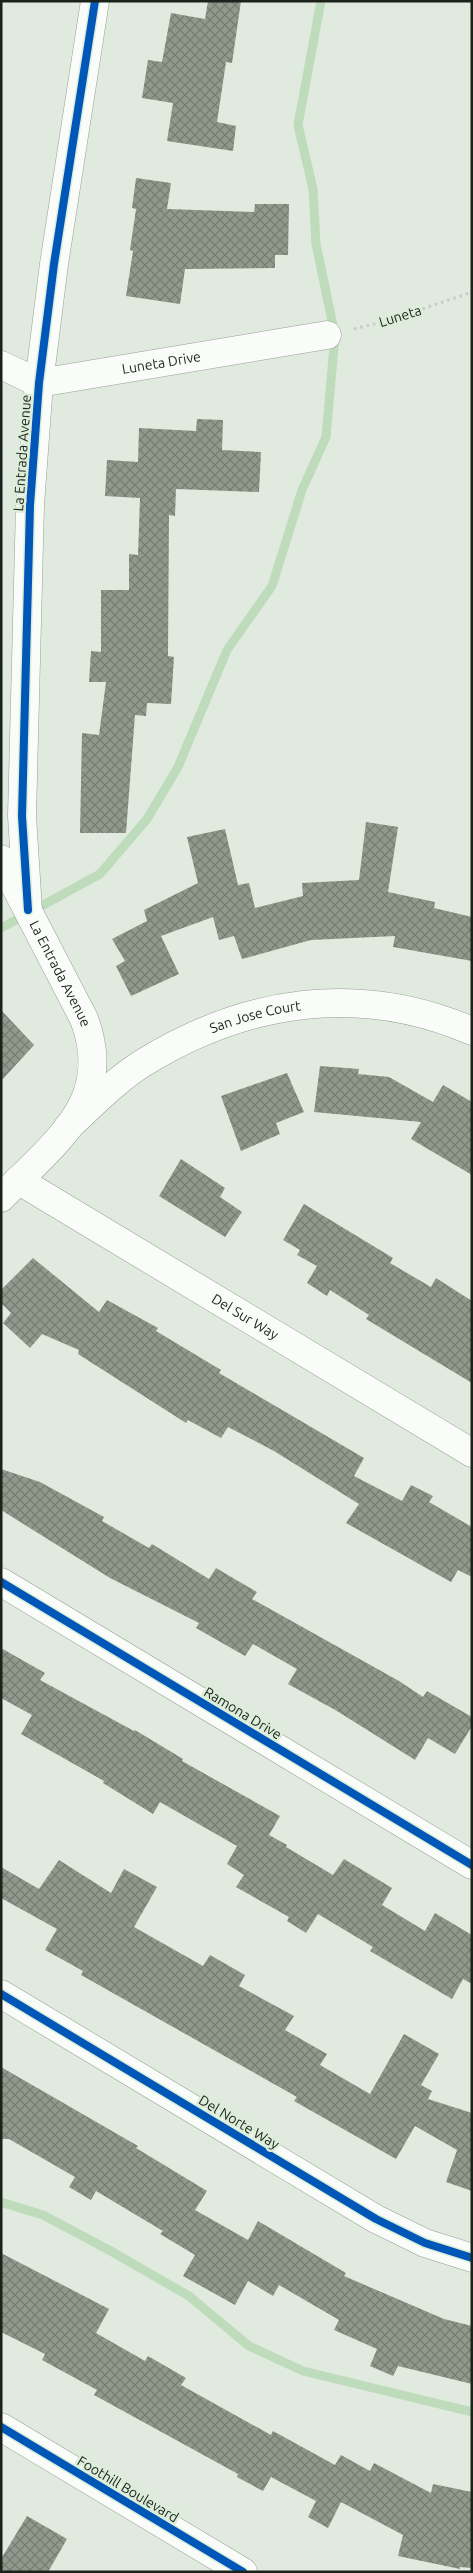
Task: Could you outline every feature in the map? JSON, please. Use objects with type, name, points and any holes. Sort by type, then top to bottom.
[{"type":"street","name":"La Entrada Avenue","points":[[10,1189],[68,1127],[82,1108],[91,1086],[94,1064],[92,1041],[84,1019],[28,910],[22,816],[30,505],[39,384],[91,3]]},
{"type":"street","name":"Luneta Drive","points":[[39,384],[326,335]]},
{"type":"street","points":[[1,364],[39,384]]},
{"type":"street","points":[[1,859],[28,910]]},
{"type":"street","name":"San Jose Court","points":[[68,1127],[142,1064],[186,1039],[228,1021],[271,1009],[316,1003],[360,1002],[406,1009],[449,1020],[472,1031]]},
{"type":"street","name":"Del Sur Way","points":[[10,1189],[472,1453]]},
{"type":"street","name":"Ramona Drive","points":[[1,1582],[472,1865]]},
{"type":"street","name":"Del Norte Way","points":[[1,1994],[376,2219],[425,2243],[472,2258]]},
{"type":"street","name":"Foothill Boulevard","points":[[1,2427],[242,2572]]},
{"type":"building","points":[[208,1],[241,1],[232,63],[226,62],[217,122],[236,126],[233,151],[167,141],[173,103],[142,98],[148,60],[162,62],[171,13],[205,19]]},
{"type":"building","points":[[136,178],[171,183],[167,209],[254,212],[255,204],[289,204],[288,255],[275,255],[275,268],[185,269],[180,304],[126,296],[133,251],[130,250],[136,209],[132,208]]},
{"type":"building","points":[[197,419],[223,420],[222,450],[261,452],[259,492],[176,489],[175,516],[169,515],[168,656],[174,657],[171,704],[147,703],[146,716],[135,715],[126,833],[80,833],[82,733],[99,735],[106,682],[89,682],[91,651],[101,652],[101,590],[129,590],[129,554],[138,555],[140,498],[105,496],[107,460],[138,462],[139,428],[196,431]]},
{"type":"building","points":[[366,822],[398,827],[388,892],[435,902],[434,908],[472,917],[472,961],[393,947],[395,936],[311,940],[242,959],[234,936],[219,940],[213,917],[161,936],[179,974],[131,996],[116,966],[125,961],[112,939],[147,921],[144,910],[198,883],[187,837],[225,829],[238,885],[249,883],[255,908],[303,896],[302,883],[359,880]]},
{"type":"building","points":[[1,1010],[34,1045],[1,1081]]},
{"type":"building","points":[[320,1066],[359,1069],[358,1074],[389,1077],[433,1102],[443,1085],[472,1102],[472,1175],[411,1139],[421,1122],[314,1112]]},
{"type":"building","points":[[287,1073],[304,1112],[276,1123],[280,1134],[241,1151],[221,1096]]},
{"type":"building","points":[[181,1159],[225,1188],[220,1197],[242,1212],[225,1237],[159,1196]]},
{"type":"building","points":[[304,1204],[393,1258],[390,1263],[431,1287],[436,1278],[472,1301],[472,1383],[366,1319],[369,1315],[330,1290],[327,1296],[307,1283],[317,1266],[297,1255],[300,1250],[283,1240]]},
{"type":"building","points":[[33,1258],[99,1312],[107,1300],[158,1328],[156,1331],[221,1370],[219,1373],[364,1458],[354,1476],[402,1501],[411,1485],[433,1496],[429,1502],[472,1527],[472,1577],[458,1570],[451,1582],[346,1523],[359,1504],[274,1451],[228,1427],[221,1438],[188,1420],[186,1423],[78,1354],[79,1350],[42,1334],[30,1348],[3,1323],[11,1313],[1,1303],[1,1290]]},
{"type":"building","points":[[1,1469],[40,1482],[104,1517],[102,1521],[149,1548],[152,1544],[209,1579],[216,1568],[257,1592],[252,1599],[399,1681],[423,1697],[427,1691],[472,1717],[472,1726],[455,1754],[428,1738],[415,1760],[337,1711],[288,1684],[297,1669],[253,1644],[245,1656],[196,1628],[199,1623],[110,1578],[1,1510]]},
{"type":"building","points":[[1,1648],[45,1673],[40,1680],[135,1730],[183,1759],[182,1761],[280,1816],[269,1835],[287,1845],[286,1847],[333,1875],[344,1859],[392,1888],[382,1905],[425,1931],[435,1913],[472,1935],[472,1984],[463,1979],[452,1999],[370,1951],[373,1947],[318,1914],[306,1933],[287,1921],[289,1917],[236,1887],[244,1875],[227,1864],[237,1846],[160,1802],[153,1814],[103,1783],[104,1781],[21,1734],[32,1715],[1,1698]]},
{"type":"building","points":[[59,1860],[111,1893],[124,1869],[157,1887],[134,1927],[203,1966],[210,1955],[245,1975],[239,1986],[294,2016],[285,2030],[327,2054],[320,2065],[370,2094],[404,2034],[439,2054],[421,2085],[432,2091],[428,2099],[472,2113],[472,2191],[446,2182],[457,2150],[415,2126],[396,2159],[294,2101],[297,2097],[81,1975],[83,1971],[45,1950],[57,1929],[1,1898],[1,1867],[39,1889]]},
{"type":"building","points":[[1,2067],[138,2146],[136,2148],[207,2191],[195,2210],[248,2240],[258,2221],[346,2273],[344,2276],[444,2319],[472,2326],[472,2384],[398,2366],[393,2376],[370,2366],[377,2349],[334,2330],[339,2320],[279,2285],[273,2296],[248,2281],[235,2305],[183,2276],[195,2255],[160,2234],[163,2231],[96,2191],[91,2200],[69,2187],[75,2177],[9,2139],[1,2139]]},
{"type":"building","points":[[1,2253],[109,2309],[96,2333],[145,2361],[148,2356],[186,2378],[181,2385],[271,2435],[273,2431],[335,2465],[341,2455],[370,2471],[374,2463],[431,2493],[433,2484],[472,2492],[472,2568],[460,2567],[460,2569],[398,2556],[403,2535],[341,2502],[328,2528],[308,2517],[316,2501],[271,2477],[263,2491],[237,2477],[238,2474],[94,2395],[97,2390],[42,2360],[45,2354],[1,2332]]},
{"type":"building","points":[[27,2516],[67,2539],[48,2572],[1,2572],[1,2559]]},
{"type":"waterway","points":[[1,928],[100,874],[147,819],[178,767],[227,650],[272,586],[302,490],[326,437],[335,335],[316,244],[313,189],[298,125],[321,1]]},
{"type":"waterway","points":[[1,2202],[43,2215],[109,2250],[189,2296],[249,2346],[303,2371],[472,2412]]},
{"type":"cycle path","points":[[28,910],[22,816],[30,505],[39,383],[54,264],[95,1]]},
{"type":"cycle path","points":[[1,1582],[472,1865]]},
{"type":"cycle path","points":[[1,1994],[376,2219],[425,2243],[472,2258]]},
{"type":"cycle path","points":[[1,2427],[243,2572]]}]
